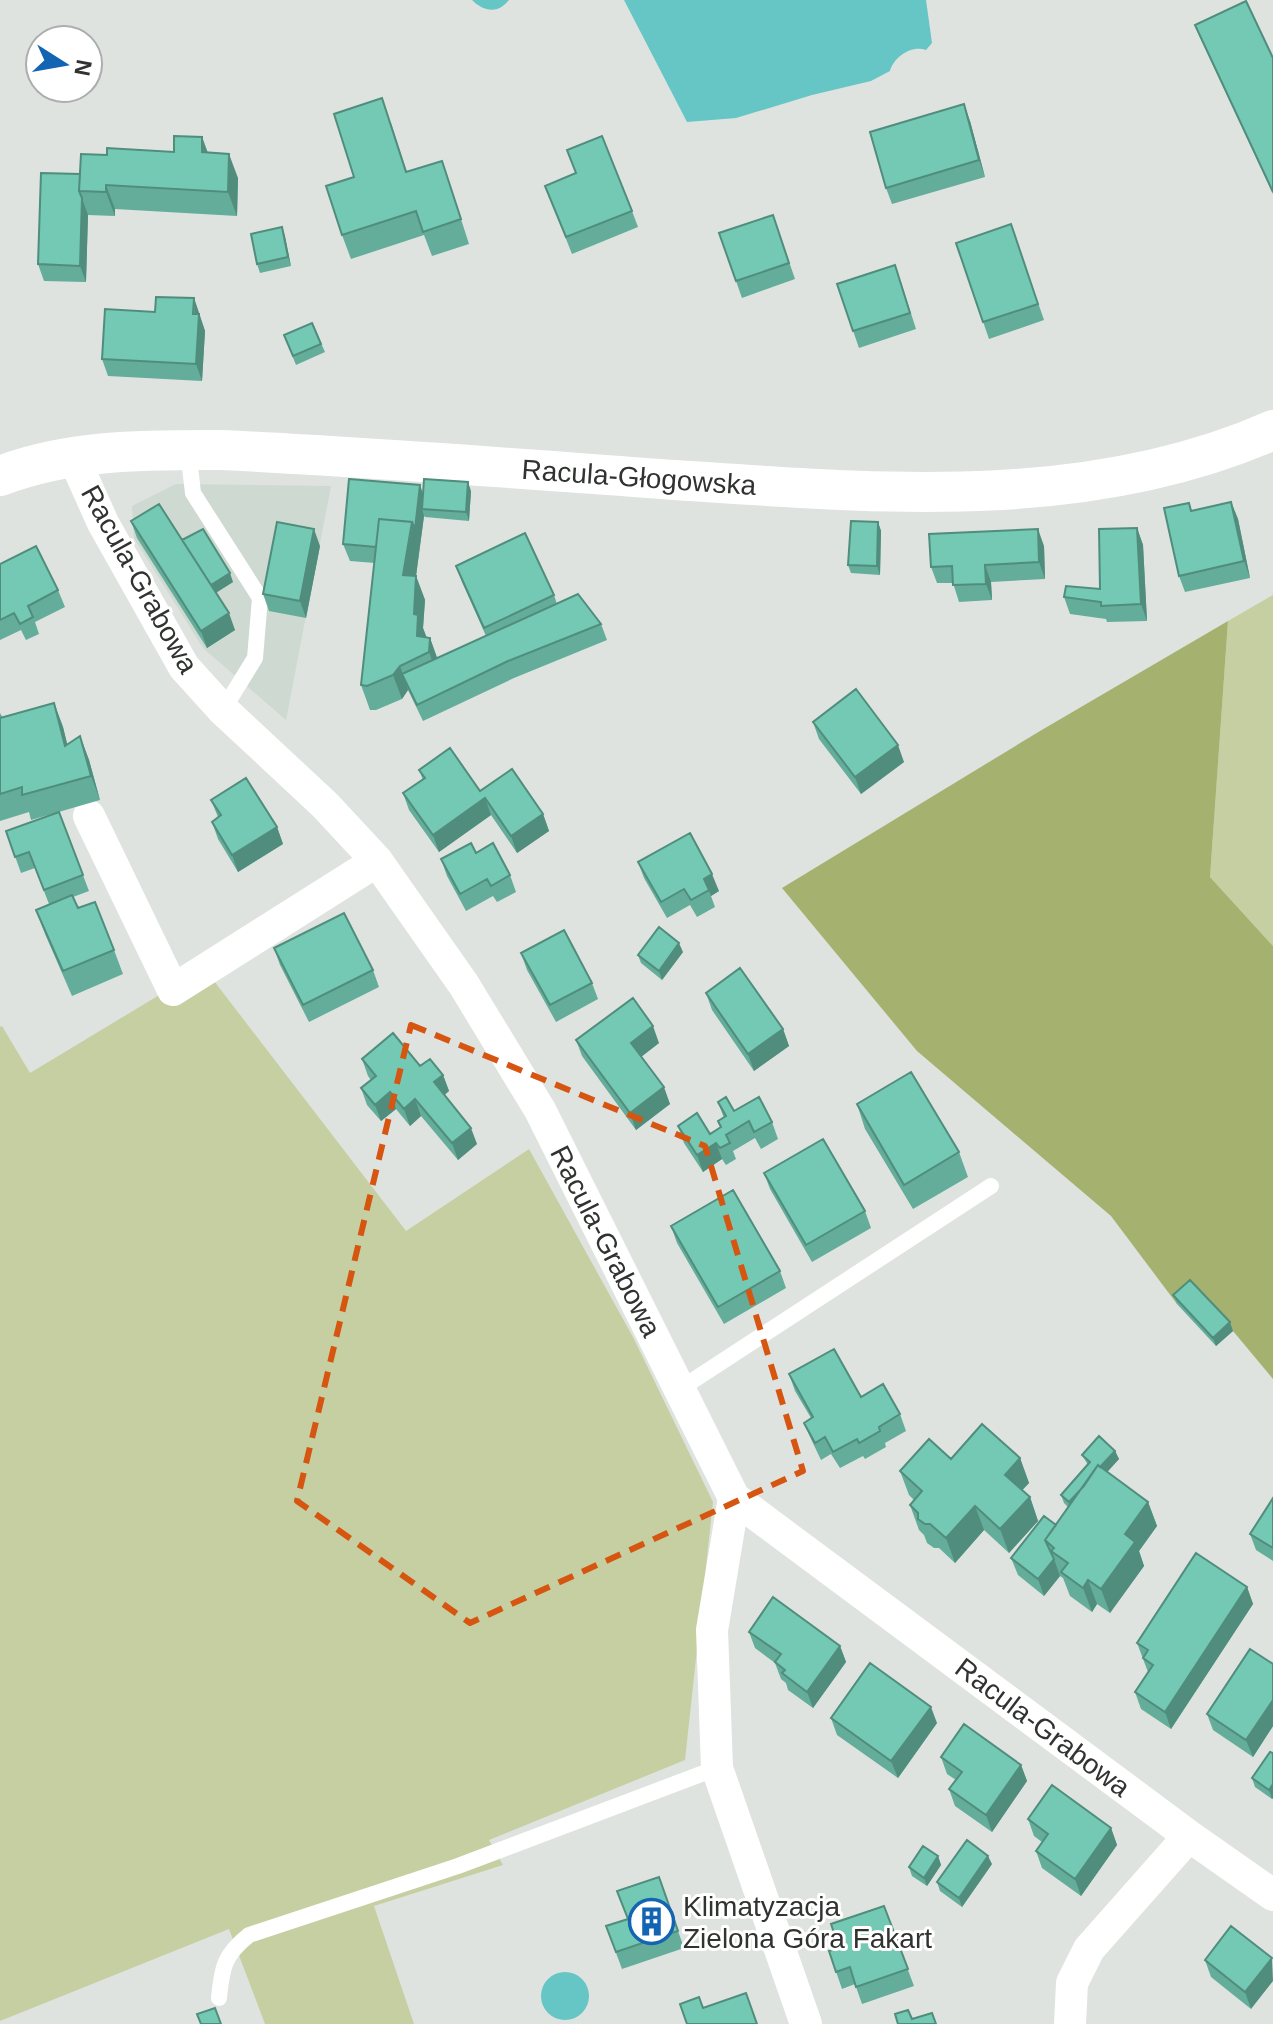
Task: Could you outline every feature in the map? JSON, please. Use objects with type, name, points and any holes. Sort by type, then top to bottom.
[{"type":"street","name":"Racula-Głogowska","points":[[0,476],[73,456],[188,450],[345,457],[799,488],[983,491],[1115,478],[1245,443],[1273,430]]},
{"type":"street","name":"Racula-Grabowa","points":[[73,456],[103,523],[184,667],[223,710],[325,805],[377,861],[464,985],[540,1110],[734,1498],[1273,1895]]},
{"type":"street","points":[[89,816],[173,990],[377,861]]},
{"type":"street","points":[[734,1498],[712,1630],[717,1768],[806,2024]]},
{"type":"street","points":[[1070,2024],[1072,1983],[1089,1949],[1189,1836]]},
{"type":"lane","points":[[188,450],[193,493],[260,598],[255,658],[223,710]]},
{"type":"lane","points":[[680,1389],[991,1186]]},
{"type":"lane","points":[[219,1998],[222,1970],[232,1948],[249,1935],[458,1866],[717,1768]]},
{"type":"highlighted area","points":[[411,1025],[705,1146],[803,1471],[470,1623],[297,1501]]},
{"type":"shaded area","points":[[176,484],[331,486],[286,720],[203,648],[134,538],[132,506]]},
{"type":"green space","points":[[1273,595],[1273,946],[1210,877],[1228,621]]},
{"type":"green space","points":[[1228,621],[1210,877],[1273,946],[1273,1379],[1194,1288],[1177,1304],[1111,1216],[917,1051],[782,888]]},
{"type":"green space","points":[[204,968],[406,1231],[529,1149],[634,1339],[713,1502],[685,1760],[489,1840],[503,1865],[374,1906],[414,2024],[265,2024],[229,1929],[0,2021],[0,1027],[30,1073]]},
{"type":"water","points":[[472,0],[509,0],[500,8],[491,10]]},
{"type":"water","points":[[624,0],[926,0],[932,43],[926,50],[915,49],[904,53],[890,71],[871,81],[736,118],[687,122]]},
{"type":"water","points":[[565,1972],[582,1979],[589,1996],[582,2013],[565,2020],[548,2013],[541,1996],[548,1979]]},
{"type":"building","points":[[1246,1],[1273,58],[1273,192],[1195,25]]},
{"type":"building","points":[[382,98],[406,172],[442,161],[461,219],[423,232],[416,211],[342,235],[326,186],[354,177],[334,114]]},
{"type":"building","points":[[964,104],[979,160],[886,188],[870,132]]},
{"type":"building","points":[[174,136],[202,137],[202,152],[229,154],[228,192],[106,185],[106,192],[79,191],[81,154],[107,155],[107,148],[174,152]]},
{"type":"building","points":[[602,136],[632,211],[566,237],[545,186],[576,173],[567,150]]},
{"type":"building","points":[[41,173],[80,174],[80,266],[38,264]]},
{"type":"building","points":[[773,215],[789,263],[736,281],[719,233]]},
{"type":"building","points":[[1011,224],[1038,304],[983,322],[956,243]]},
{"type":"building","points":[[282,227],[288,257],[257,264],[251,234]]},
{"type":"building","points":[[895,265],[910,313],[853,331],[837,284]]},
{"type":"building","points":[[156,297],[194,298],[193,314],[199,314],[196,364],[102,359],[105,309],[155,312]]},
{"type":"building","points":[[312,323],[321,344],[293,356],[284,335]]},
{"type":"building","points":[[349,479],[420,485],[415,529],[412,522],[379,519],[376,547],[343,544]]},
{"type":"building","points":[[424,479],[468,482],[466,512],[422,509]]},
{"type":"building","points":[[1231,502],[1244,561],[1179,576],[1164,508],[1189,503],[1191,511]]},
{"type":"building","points":[[159,504],[229,613],[201,631],[131,521]]},
{"type":"building","points":[[379,519],[412,522],[403,575],[416,576],[414,614],[418,615],[417,636],[430,638],[429,652],[400,666],[393,675],[367,686],[361,685]]},
{"type":"building","points":[[851,521],[878,522],[877,566],[848,565]]},
{"type":"building","points":[[277,522],[314,529],[300,601],[263,594]]},
{"type":"building","points":[[1137,528],[1141,604],[1101,606],[1101,602],[1064,597],[1066,586],[1100,589],[1099,529]]},
{"type":"building","points":[[203,529],[230,573],[211,585],[182,540]]},
{"type":"building","points":[[1038,529],[1039,562],[985,565],[986,584],[953,585],[952,566],[931,567],[929,534]]},
{"type":"building","points":[[525,533],[554,595],[484,628],[456,566]]},
{"type":"building","points":[[36,546],[58,590],[28,606],[33,617],[20,624],[14,613],[0,620],[0,564]]},
{"type":"building","points":[[578,594],[601,624],[508,661],[417,705],[402,674]]},
{"type":"building","points":[[856,689],[898,745],[855,777],[813,722]]},
{"type":"building","points":[[54,703],[65,746],[80,736],[91,776],[22,795],[22,787],[0,794],[0,718]]},
{"type":"building","points":[[450,748],[480,791],[512,769],[543,814],[511,836],[485,798],[433,835],[403,793],[425,778],[419,770]]},
{"type":"building","points":[[246,778],[277,827],[232,855],[212,822],[221,815],[211,800]]},
{"type":"building","points":[[59,812],[83,875],[44,890],[29,852],[15,857],[6,831]]},
{"type":"building","points":[[690,833],[712,874],[704,879],[709,890],[691,900],[684,889],[661,902],[638,862]]},
{"type":"building","points":[[471,843],[476,853],[493,843],[510,875],[491,886],[487,879],[460,894],[441,859]]},
{"type":"building","points":[[72,895],[78,908],[95,902],[114,950],[63,971],[36,910]]},
{"type":"building","points":[[344,913],[373,970],[303,1005],[274,948]]},
{"type":"building","points":[[659,927],[679,943],[659,971],[638,955]]},
{"type":"building","points":[[564,930],[592,983],[550,1005],[521,953]]},
{"type":"building","points":[[740,968],[783,1029],[748,1054],[706,993]]},
{"type":"building","points":[[633,998],[653,1026],[631,1043],[664,1087],[630,1113],[576,1040]]},
{"type":"building","points":[[393,1033],[420,1066],[430,1059],[443,1075],[434,1082],[471,1128],[452,1143],[415,1099],[404,1109],[390,1092],[375,1105],[361,1088],[376,1076],[362,1059]]},
{"type":"building","points":[[911,1072],[959,1152],[904,1185],[857,1104]]},
{"type":"building","points":[[726,1097],[734,1111],[759,1097],[772,1122],[754,1132],[749,1121],[726,1135],[730,1143],[720,1148],[716,1143],[697,1155],[678,1126],[697,1113],[710,1134],[721,1127],[718,1121],[726,1116],[718,1102]]},
{"type":"building","points":[[823,1139],[865,1211],[806,1245],[764,1173]]},
{"type":"building","points":[[733,1190],[780,1271],[718,1307],[671,1226]]},
{"type":"building","points":[[1190,1280],[1230,1322],[1213,1338],[1173,1295]]},
{"type":"building","points":[[834,1349],[861,1397],[883,1384],[900,1414],[859,1443],[857,1439],[833,1452],[825,1437],[815,1443],[804,1423],[813,1417],[789,1374]]},
{"type":"building","points":[[982,1424],[1020,1458],[1005,1475],[1030,1497],[1000,1529],[975,1506],[946,1538],[930,1524],[918,1519],[918,1513],[910,1505],[922,1491],[900,1471],[929,1439],[951,1459]]},
{"type":"building","points":[[1099,1436],[1115,1451],[1100,1467],[1098,1465],[1069,1502],[1061,1495],[1090,1462],[1082,1455]]},
{"type":"building","points":[[1098,1465],[1148,1502],[1125,1534],[1135,1542],[1101,1589],[1088,1580],[1083,1588],[1061,1572],[1068,1563],[1051,1551],[1054,1548],[1045,1540]]},
{"type":"building","points":[[1273,1498],[1273,1548],[1250,1534]]},
{"type":"building","points":[[1044,1516],[1056,1525],[1045,1540],[1054,1559],[1038,1579],[1011,1558]]},
{"type":"building","points":[[1196,1553],[1247,1587],[1165,1712],[1135,1692],[1153,1665],[1143,1658],[1148,1650],[1137,1643]]},
{"type":"building","points":[[773,1597],[840,1646],[807,1692],[782,1673],[785,1670],[775,1662],[781,1654],[749,1632]]},
{"type":"building","points":[[1250,1649],[1273,1664],[1273,1700],[1246,1740],[1207,1714]]},
{"type":"building","points":[[870,1663],[931,1707],[891,1761],[831,1718]]},
{"type":"building","points":[[964,1724],[1021,1765],[986,1815],[949,1789],[962,1772],[941,1757]]},
{"type":"building","points":[[1270,1752],[1273,1753],[1273,1784],[1269,1790],[1252,1778]]},
{"type":"building","points":[[1052,1785],[1111,1828],[1075,1879],[1036,1851],[1048,1834],[1028,1819]]},
{"type":"building","points":[[967,1840],[988,1856],[959,1898],[937,1882]]},
{"type":"building","points":[[923,1846],[938,1856],[924,1878],[909,1867]]},
{"type":"building","name":"Klimatyzacja Zielona Góra Fakart","points":[[659,1877],[678,1931],[616,1952],[606,1926],[628,1919],[617,1891]]},
{"type":"building","points":[[884,1906],[908,1969],[856,1987],[850,1967],[836,1972],[829,1951],[839,1948],[831,1924]]},
{"type":"building","points":[[1231,1926],[1272,1958],[1245,1992],[1205,1960]]},
{"type":"building","points":[[746,1993],[757,2024],[687,2024],[680,2004],[699,1997],[703,2008]]},
{"type":"building","points":[[215,2008],[221,2024],[201,2024],[197,2014]]},
{"type":"building","points":[[908,2010],[912,2019],[932,2013],[936,2024],[898,2024],[895,2014]]},
{"type":"place","name":"Klimatyzacja Zielona Góra Fakart","points":[[652,1922]]}]
